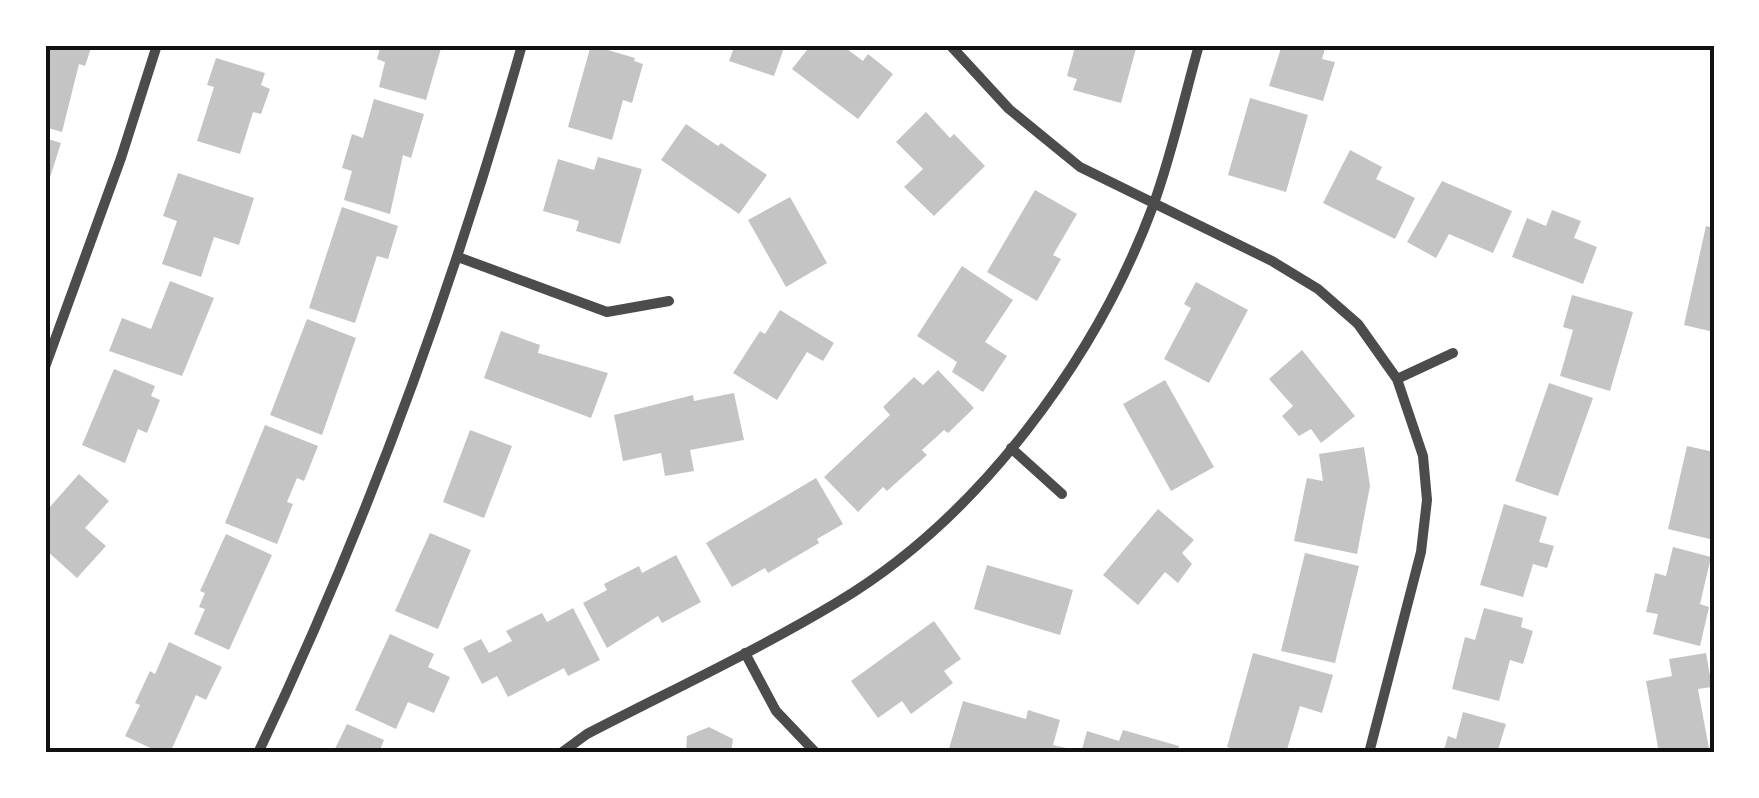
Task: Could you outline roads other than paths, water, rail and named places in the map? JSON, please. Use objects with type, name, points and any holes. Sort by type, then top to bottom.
[{"type":"street","points":[[45,367],[121,158],[157,45]]},
{"type":"street","points":[[258,753],[366,512],[458,257],[522,45]]},
{"type":"street","points":[[950,45],[1009,109],[1080,167],[1272,262],[1318,289],[1358,324],[1397,380],[1415,424],[1428,500],[1421,552],[1369,753]]},
{"type":"street","points":[[560,753],[587,734],[839,602],[907,552],[1011,448],[1094,333],[1153,204],[1199,45]]},
{"type":"street","points":[[458,257],[607,312],[669,301]]},
{"type":"street","points":[[1397,380],[1453,352]]},
{"type":"street","points":[[1011,448],[1062,494]]},
{"type":"street","points":[[745,653],[776,711],[816,753]]}]
